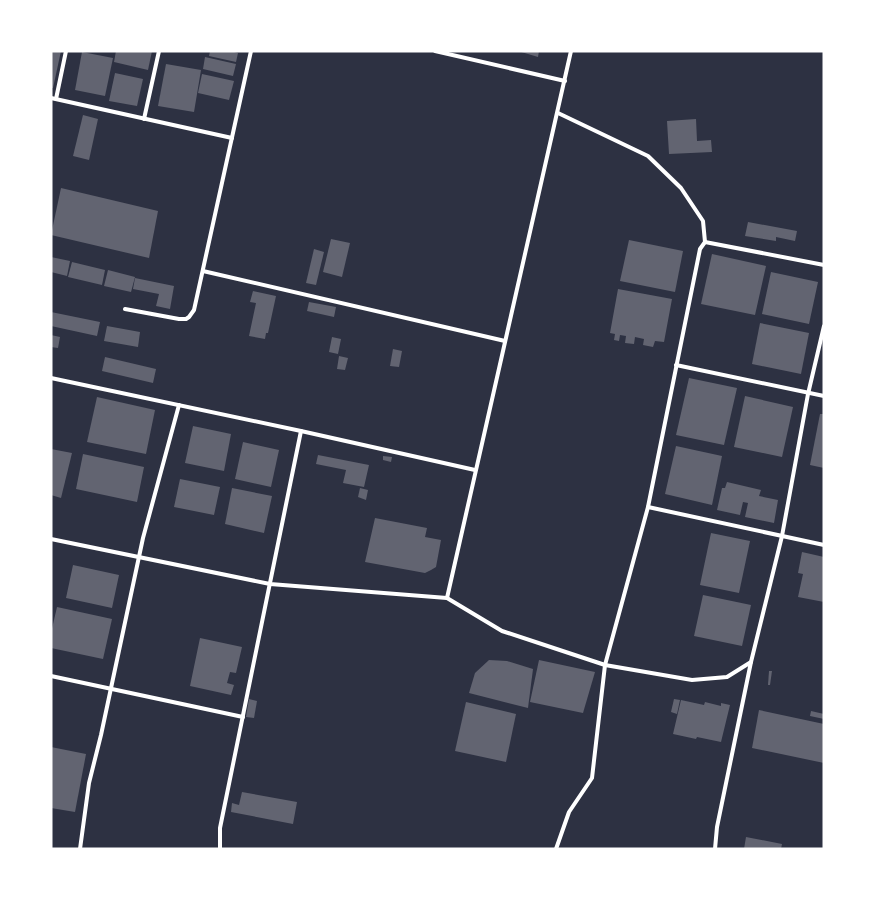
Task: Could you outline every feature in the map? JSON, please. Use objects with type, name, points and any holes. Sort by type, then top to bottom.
[{"type":"street","points":[[66,51],[54,99],[232,138]]},
{"type":"street","points":[[144,119],[159,51]]},
{"type":"street","points":[[125,309],[179,319],[191,315],[194,310],[251,51]]},
{"type":"street","points":[[435,51],[565,81]]},
{"type":"street","points":[[447,598],[571,51]]},
{"type":"street","points":[[556,849],[569,812],[592,778],[605,665],[648,508],[700,249],[705,242],[703,221],[681,188],[648,156],[558,113]]},
{"type":"street","points":[[705,242],[824,265]]},
{"type":"street","points":[[203,271],[505,341]]},
{"type":"street","points":[[715,849],[717,827],[751,662],[782,536],[808,394],[824,326]]},
{"type":"street","points":[[676,365],[824,396]]},
{"type":"street","points":[[51,378],[475,470]]},
{"type":"street","points":[[80,849],[89,783],[139,557],[179,405]]},
{"type":"street","points":[[220,849],[220,828],[301,431]]},
{"type":"street","points":[[648,508],[824,545]]},
{"type":"street","points":[[51,539],[270,584],[447,598],[502,632],[605,665],[692,680],[727,677],[751,662]]},
{"type":"street","points":[[51,676],[243,718]]},
{"type":"building","points":[[51,51],[61,51],[53,88],[51,88]]},
{"type":"building","points":[[116,51],[152,51],[148,70],[114,62]]},
{"type":"building","points":[[210,51],[238,53],[236,62],[209,56]]},
{"type":"building","points":[[518,51],[539,51],[538,57]]},
{"type":"building","points":[[82,52],[113,58],[105,96],[75,90]]},
{"type":"building","points":[[205,57],[236,64],[233,76],[203,69]]},
{"type":"building","points":[[166,64],[201,70],[194,112],[158,106]]},
{"type":"building","points":[[115,73],[143,79],[137,106],[109,101]]},
{"type":"building","points":[[202,74],[234,81],[229,100],[198,93]]},
{"type":"building","points":[[83,115],[98,119],[89,160],[73,156]]},
{"type":"building","points":[[696,119],[697,141],[711,140],[712,152],[669,154],[667,121]]},
{"type":"building","points":[[61,188],[158,211],[149,258],[51,235]]},
{"type":"building","points":[[748,222],[797,231],[795,241],[776,237],[776,241],[745,236]]},
{"type":"building","points":[[331,239],[350,243],[342,277],[323,272]]},
{"type":"building","points":[[629,240],[683,251],[675,292],[620,281]]},
{"type":"building","points":[[314,249],[324,252],[316,285],[306,283]]},
{"type":"building","points":[[712,254],[766,266],[755,315],[701,304]]},
{"type":"building","points":[[51,257],[70,261],[67,276],[51,272]]},
{"type":"building","points":[[72,262],[105,270],[102,285],[68,277]]},
{"type":"building","points":[[108,270],[135,277],[131,292],[104,286]]},
{"type":"building","points":[[771,272],[818,282],[809,324],[762,314]]},
{"type":"building","points":[[135,278],[174,286],[170,309],[156,306],[159,294],[133,289]]},
{"type":"building","points":[[618,289],[672,299],[664,342],[655,341],[653,347],[643,345],[644,339],[635,337],[634,344],[625,343],[626,336],[620,335],[619,341],[614,340],[615,334],[610,333]]},
{"type":"building","points":[[253,291],[276,296],[265,339],[249,336],[256,303],[250,302]]},
{"type":"building","points":[[309,302],[336,307],[334,317],[307,311]]},
{"type":"building","points":[[51,312],[100,322],[97,336],[51,326]]},
{"type":"building","points":[[760,323],[809,333],[801,374],[752,364]]},
{"type":"building","points":[[107,326],[140,332],[138,347],[104,341]]},
{"type":"building","points":[[51,335],[60,337],[58,348],[51,347]]},
{"type":"building","points":[[332,337],[341,339],[338,354],[329,352]]},
{"type":"building","points":[[393,349],[402,351],[399,367],[390,366]]},
{"type":"building","points":[[339,356],[348,358],[345,370],[337,369]]},
{"type":"building","points":[[105,357],[156,369],[153,383],[102,371]]},
{"type":"building","points":[[689,378],[737,388],[724,445],[676,435]]},
{"type":"building","points":[[745,396],[793,407],[782,457],[734,447]]},
{"type":"building","points":[[97,397],[155,410],[146,454],[87,442]]},
{"type":"building","points":[[820,414],[824,414],[824,468],[810,465]]},
{"type":"building","points":[[193,426],[231,434],[224,471],[185,463]]},
{"type":"building","points":[[243,442],[279,450],[271,487],[235,479]]},
{"type":"building","points":[[676,446],[722,456],[712,505],[665,494]]},
{"type":"building","points":[[51,449],[72,453],[61,498],[51,495]]},
{"type":"building","points":[[83,454],[144,467],[137,502],[76,489]]},
{"type":"building","points":[[318,455],[369,465],[364,487],[343,483],[346,470],[316,464]]},
{"type":"building","points":[[383,456],[392,457],[391,462],[383,460]]},
{"type":"building","points":[[180,479],[220,487],[214,515],[174,507]]},
{"type":"building","points":[[727,482],[761,490],[759,496],[778,500],[774,523],[745,517],[748,503],[743,502],[740,515],[717,510],[722,488],[725,488]]},
{"type":"building","points":[[232,488],[272,496],[264,533],[225,524]]},
{"type":"building","points":[[360,488],[368,490],[366,500],[358,497]]},
{"type":"building","points":[[375,518],[427,528],[425,537],[441,540],[436,567],[425,573],[365,562]]},
{"type":"building","points":[[711,533],[750,541],[739,593],[700,585]]},
{"type":"building","points":[[802,552],[824,557],[824,602],[798,597],[803,574],[798,573]]},
{"type":"building","points":[[73,565],[119,575],[112,608],[66,598]]},
{"type":"building","points":[[703,595],[751,605],[742,646],[694,636]]},
{"type":"building","points":[[57,607],[112,619],[103,659],[51,648],[51,633]]},
{"type":"building","points":[[200,638],[242,647],[236,673],[230,672],[227,683],[234,685],[231,695],[190,686]]},
{"type":"building","points":[[489,660],[507,661],[533,669],[528,708],[469,693],[475,673]]},
{"type":"building","points":[[539,660],[595,672],[583,713],[530,702]]},
{"type":"building","points":[[769,671],[772,671],[770,685],[768,685]]},
{"type":"building","points":[[249,699],[257,701],[254,718],[246,717]]},
{"type":"building","points":[[674,699],[680,700],[677,714],[671,712]]},
{"type":"building","points":[[681,700],[704,705],[705,702],[721,706],[721,703],[730,705],[721,742],[673,734]]},
{"type":"building","points":[[466,702],[516,714],[506,762],[455,751]]},
{"type":"building","points":[[759,710],[824,724],[824,763],[752,748]]},
{"type":"building","points":[[811,711],[824,714],[824,719],[810,716]]},
{"type":"building","points":[[51,747],[86,754],[75,812],[51,808]]},
{"type":"building","points":[[242,792],[297,802],[293,824],[231,812],[232,803],[239,805]]},
{"type":"building","points":[[746,837],[782,844],[781,849],[744,849]]}]
